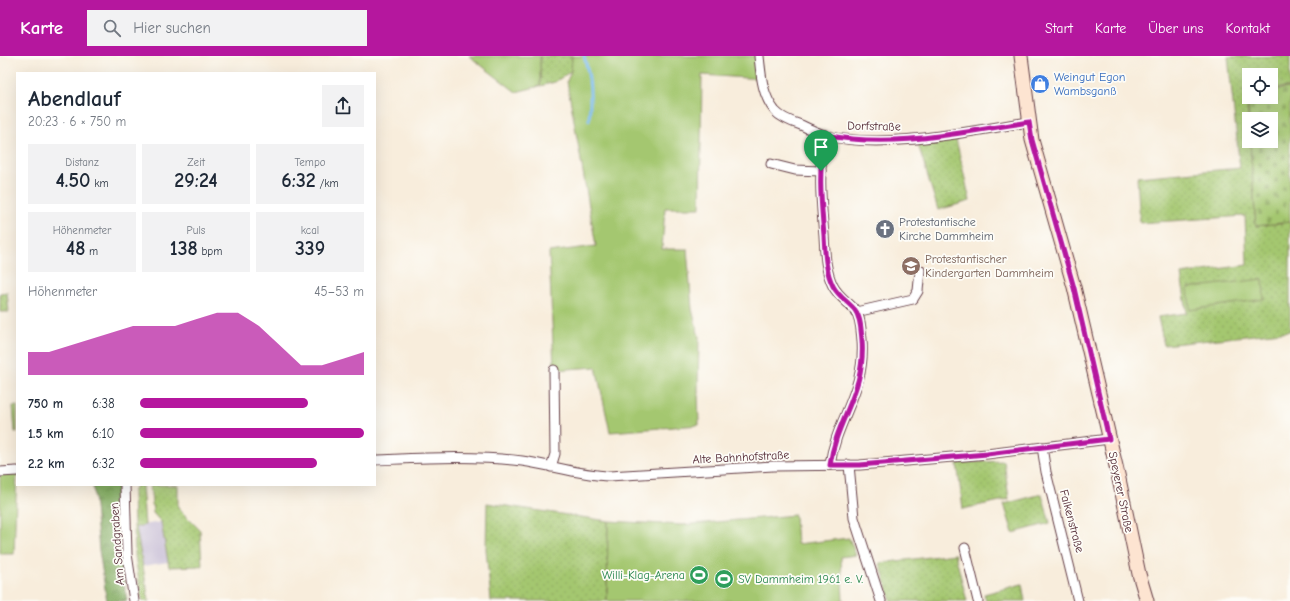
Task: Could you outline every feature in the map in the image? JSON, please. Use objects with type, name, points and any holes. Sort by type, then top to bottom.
[{"type":"street","name":"Dorfstraße","points":[[760,56],[764,87],[776,112],[784,118],[825,135],[851,139],[903,139],[943,136],[1029,122]]},
{"type":"street","name":"Speyerer Straße","points":[[1021,56],[1032,140],[1074,288],[1138,574],[1146,601]]},
{"type":"street","points":[[825,135],[821,171],[821,212],[827,269],[834,287],[856,312],[862,339],[861,371],[854,397],[832,452],[830,465]]},
{"type":"street","points":[[771,164],[789,167],[794,170],[821,171]]},
{"type":"street","points":[[856,312],[912,299],[918,291],[920,270]]},
{"type":"street","points":[[551,467],[556,454],[554,370]]},
{"type":"street","name":"Alte Bahnhofstraße","points":[[376,460],[451,458],[493,459],[522,461],[609,476],[773,466],[849,465],[1042,448],[1109,439]]},
{"type":"street","name":"Falkenstraße","points":[[1042,448],[1046,472],[1078,601]]},
{"type":"street","points":[[849,465],[854,518],[881,601]]},
{"type":"street","points":[[0,472],[16,471]]},
{"type":"street","name":"Am Sandgraben","points":[[125,486],[128,554],[134,601]]},
{"type":"street","points":[[965,548],[978,601]]},
{"type":"shaded area","points":[[161,522],[168,562],[143,566],[136,526]]},
{"type":"green space","points":[[469,56],[540,56],[540,86],[516,92]]},
{"type":"green space","points":[[540,56],[572,56],[571,71],[555,82],[540,86]]},
{"type":"green space","points":[[572,56],[759,56],[762,79],[702,75],[700,208],[665,208],[662,249],[687,249],[692,309],[699,337],[699,425],[610,432],[596,367],[554,370],[549,252],[596,246],[567,81],[571,71]]},
{"type":"green space","points":[[1290,56],[1290,87],[1278,88],[1278,68],[1242,68],[1241,91],[1242,104],[1247,104],[1248,112],[1242,112],[1242,148],[1250,148],[1256,226],[1290,222],[1290,331],[1164,345],[1158,317],[1187,313],[1181,274],[1247,265],[1245,216],[1140,223],[1137,177],[1240,168],[1228,57]]},
{"type":"green space","points":[[1290,88],[1290,222],[1256,226],[1250,148],[1278,148],[1278,112],[1248,112],[1248,104],[1278,104],[1278,89]]},
{"type":"green space","points":[[956,139],[970,201],[938,210],[918,144]]},
{"type":"green space","points":[[1263,279],[1264,299],[1190,310],[1188,288]]},
{"type":"green space","points":[[7,292],[9,312],[0,312],[0,293]]},
{"type":"green space","points":[[13,406],[16,406],[15,432]]},
{"type":"green space","points":[[1004,461],[1009,499],[963,509],[957,463]]},
{"type":"green space","points":[[16,471],[14,554],[0,554],[0,472]]},
{"type":"green space","points":[[93,486],[117,486],[120,556],[127,601],[107,601],[99,550]]},
{"type":"green space","points":[[136,486],[142,486],[145,525],[136,527],[149,601],[142,601],[135,556],[133,493]]},
{"type":"green space","points":[[150,486],[178,486],[178,508],[200,530],[202,566],[169,567],[161,522],[153,513]]},
{"type":"green space","points":[[1042,494],[1050,523],[1013,533],[1004,504]]},
{"type":"green space","points":[[487,503],[608,521],[607,601],[491,601],[486,549]]},
{"type":"green space","name":"SV Dammheim 1961 e. V.","points":[[795,515],[797,544],[849,538],[856,555],[841,557],[843,601],[607,601],[608,521],[682,525]]},
{"type":"green space","points":[[955,554],[967,601],[891,601],[880,563]]},
{"type":"green space","points":[[1022,584],[1025,601],[986,601],[984,594]]},
{"type":"waterway","points":[[584,56],[590,88],[589,120]]},
{"type":"place","name":"Weingut Egon Wambsganß","points":[[1040,84]]},
{"type":"place","name":"Protestantische Kirche Dammheim","points":[[885,229]]},
{"type":"place","name":"Protestantischer Kindergarten Dammheim","points":[[911,266]]},
{"type":"place","name":"Willi-Klag-Arena","points":[[699,575]]},
{"type":"place","name":"SV Dammheim 1961 e. V.","points":[[724,579]]},
{"type":"route","points":[[1029,122],[1032,140],[1069,267],[1109,439],[1088,440],[1042,448],[1030,448],[987,454],[860,465],[830,465],[832,452],[858,385],[862,361],[862,339],[856,312],[834,287],[827,269],[821,212],[821,171],[825,135],[851,139],[890,140],[956,134],[1029,122]]}]
